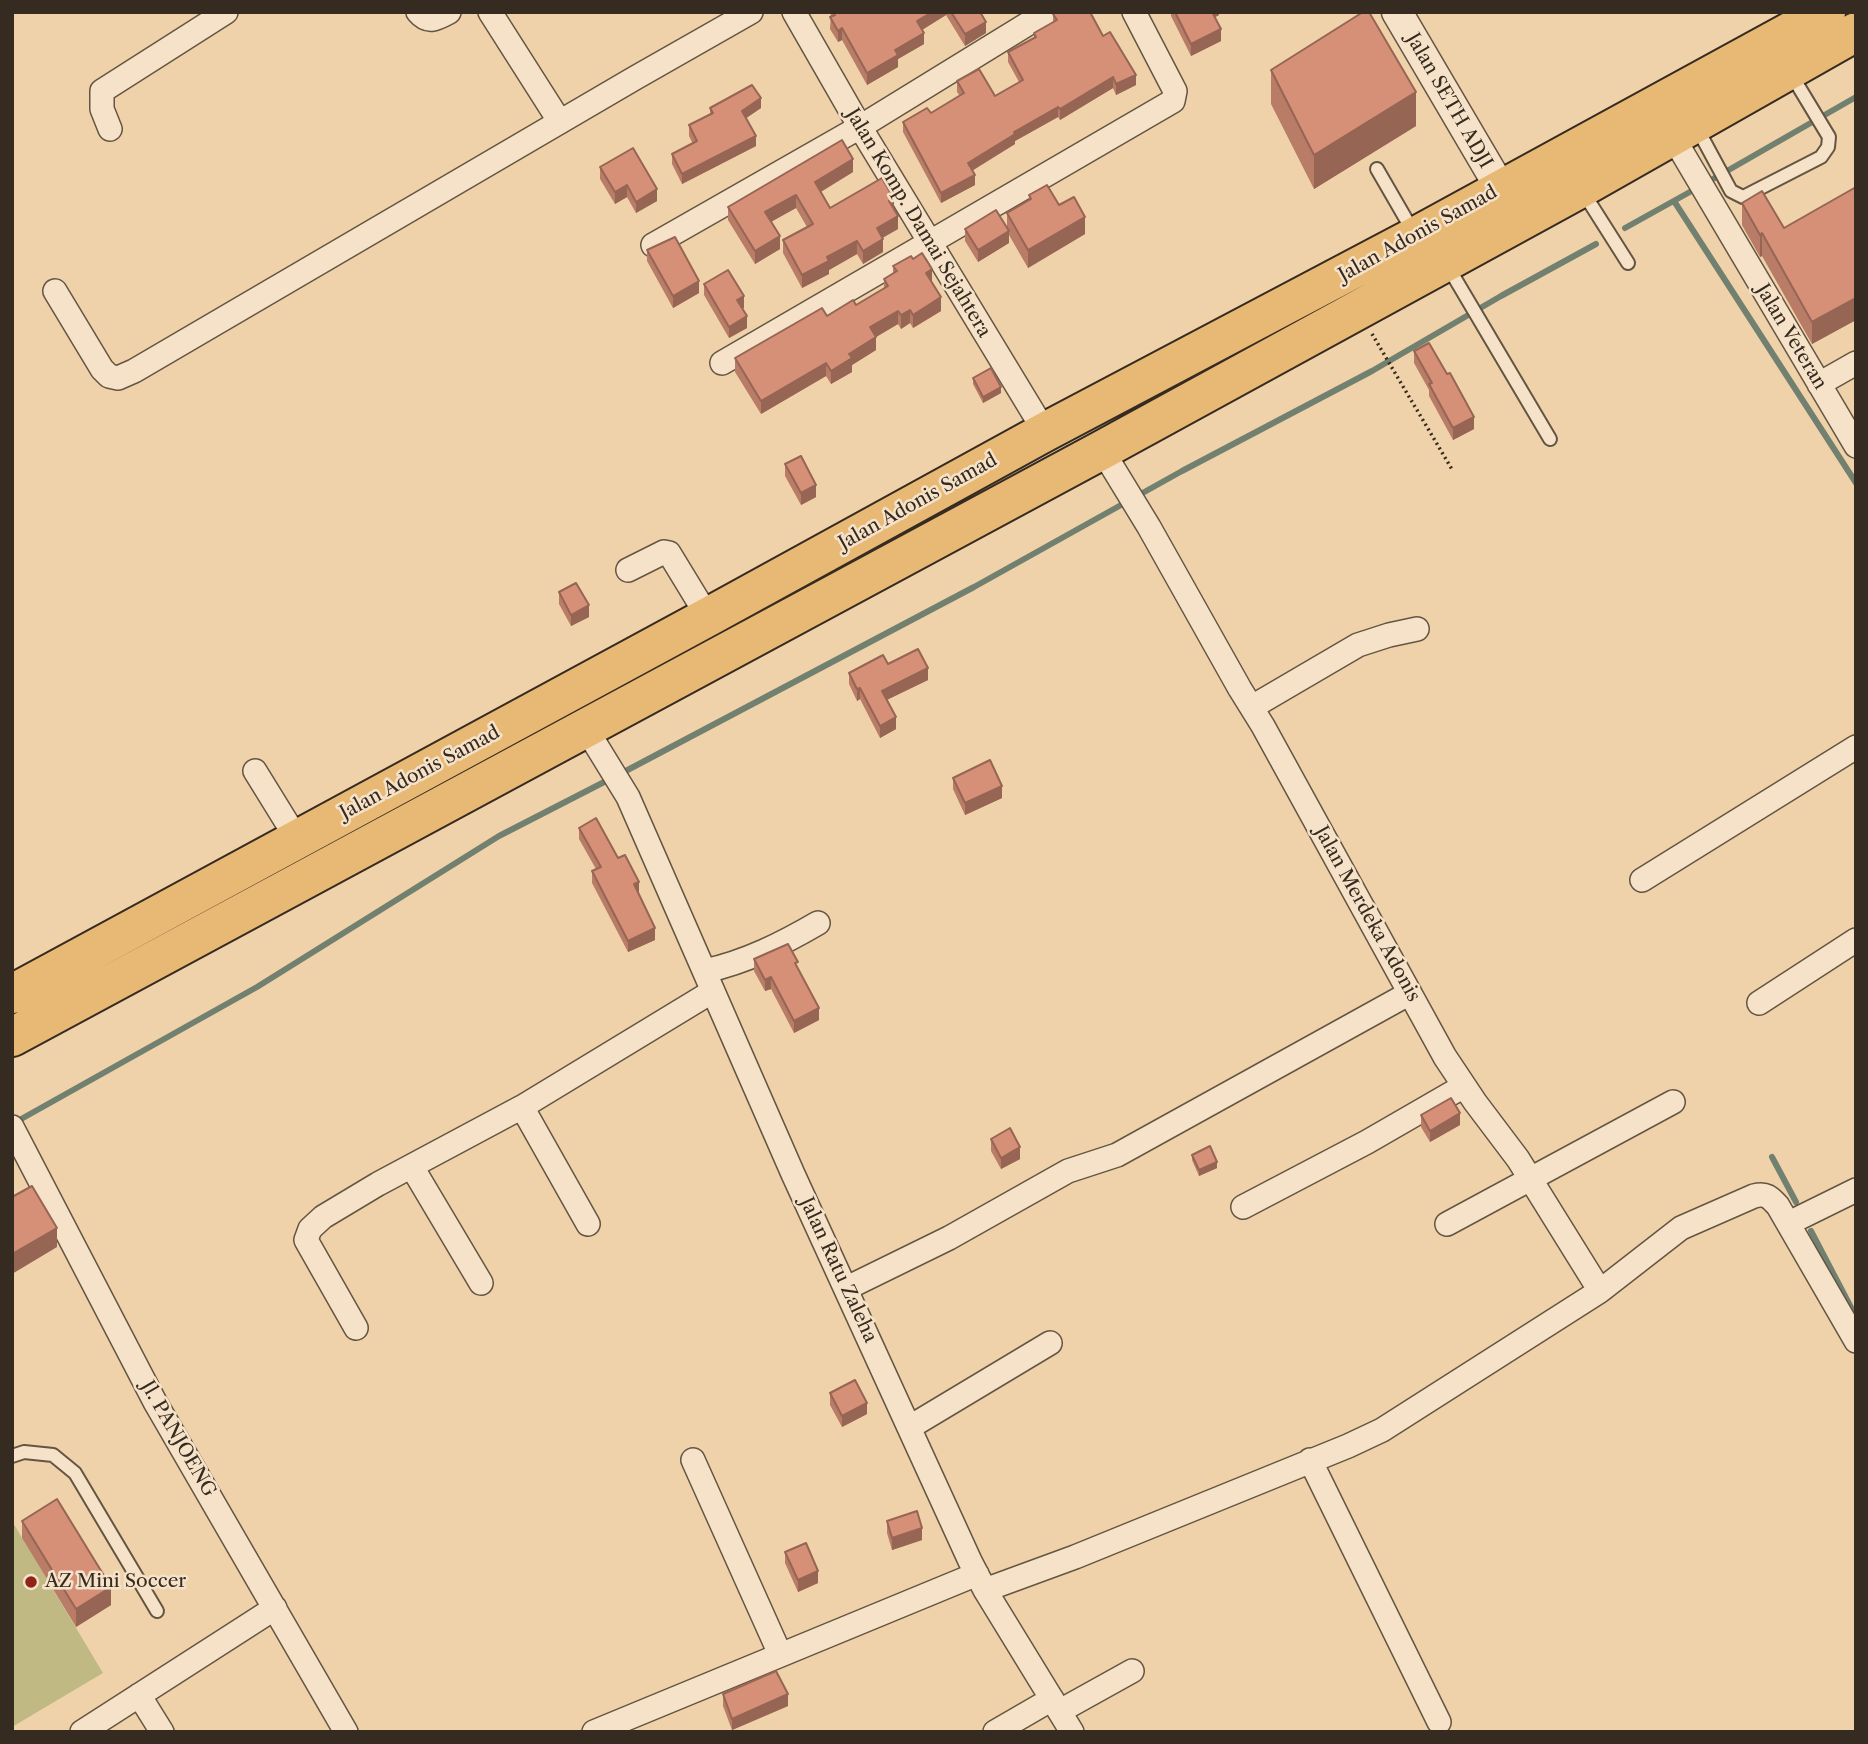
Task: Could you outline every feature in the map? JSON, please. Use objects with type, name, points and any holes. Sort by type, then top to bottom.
[{"type":"highway","name":"Jalan Adonis Samad","points":[[12,994],[1045,432],[1228,337],[1501,189],[1779,56],[1826,12]]},
{"type":"highway","points":[[12,1037],[594,741],[1110,463],[1247,369],[1684,130],[1779,56],[1856,33]]},
{"type":"highway","points":[[1228,337],[1247,369]]},
{"type":"street","points":[[110,129],[102,109],[102,91],[226,12]]},
{"type":"street","points":[[418,12],[425,19],[433,20],[449,12]]},
{"type":"street","points":[[490,12],[559,122]]},
{"type":"street","points":[[55,291],[102,369],[109,376],[118,378],[751,12]]},
{"type":"street","name":"Jalan Komp. Damai Sejahtera","points":[[794,12],[860,127],[1045,432]]},
{"type":"street","points":[[653,245],[860,127],[1047,12]]},
{"type":"street","points":[[722,363],[1173,101],[1175,91],[1134,12]]},
{"type":"street","name":"Jalan SETH ADJI","points":[[1397,12],[1501,189]]},
{"type":"street","name":"Jalan Veteran","points":[[1684,130],[1695,176],[1856,446]]},
{"type":"street","points":[[1819,384],[1856,363]]},
{"type":"street","name":"Jalan Merdeka Adonis","points":[[1110,463],[1252,707],[1464,1086],[1518,1158],[1600,1291]]},
{"type":"street","points":[[628,570],[664,552],[670,553],[709,617]]},
{"type":"street","points":[[1252,707],[1358,645],[1417,629]]},
{"type":"street","name":"Jalan Ratu Zaleha","points":[[594,741],[628,797],[793,1174],[981,1582],[1072,1732]]},
{"type":"street","points":[[1642,880],[1856,747]]},
{"type":"street","points":[[255,771],[297,839]]},
{"type":"street","points":[[356,1328],[306,1240],[310,1229],[323,1217],[522,1107],[709,981],[742,961],[785,943],[818,923]]},
{"type":"street","points":[[1759,1003],[1856,940]]},
{"type":"street","points":[[847,1288],[949,1238],[1068,1171],[1117,1155],[1410,993]]},
{"type":"street","points":[[1243,1206],[1367,1142],[1464,1086]]},
{"type":"street","points":[[1447,1224],[1673,1102]]},
{"type":"street","points":[[522,1107],[588,1224]]},
{"type":"street","name":"Jl. PANJOENG","points":[[16,1134],[155,1402],[345,1732]]},
{"type":"street","points":[[412,1167],[481,1283]]},
{"type":"street","points":[[1789,1223],[1856,1190]]},
{"type":"street","points":[[594,1732],[780,1654],[981,1582],[1075,1557],[1382,1430],[1600,1291],[1681,1228],[1754,1196],[1769,1196],[1789,1223],[1856,1341]]},
{"type":"street","points":[[910,1427],[1050,1343]]},
{"type":"street","points":[[693,1460],[780,1654]]},
{"type":"street","points":[[1310,1460],[1439,1722]]},
{"type":"street","points":[[82,1732],[275,1608]]},
{"type":"street","points":[[995,1732],[1132,1671]]},
{"type":"street","points":[[139,1695],[162,1732]]},
{"type":"lane","points":[[1684,130],[1713,159],[1731,191],[1743,197],[1821,157],[1828,147],[1829,137],[1779,56]]},
{"type":"lane","points":[[1377,169],[1416,236]]},
{"type":"lane","points":[[1581,188],[1628,263]]},
{"type":"lane","points":[[1445,262],[1550,439]]},
{"type":"lane","points":[[12,1456],[24,1452],[53,1455],[75,1473],[157,1611]]},
{"type":"path","points":[[1373,334],[1453,471]]},
{"type":"shaded area","name":"AZ Mini Soccer","points":[[12,1521],[103,1673],[12,1727]]},
{"type":"building","points":[[834,12],[932,12],[917,21],[924,33],[895,50],[898,55],[867,73],[842,28],[838,31],[830,17],[835,15]]},
{"type":"building","points":[[951,12],[980,12],[986,22],[965,34]]},
{"type":"building","points":[[1090,12],[1103,36],[1110,32],[1136,75],[1116,84],[1113,77],[1060,109],[1058,107],[1014,132],[1015,134],[968,163],[975,175],[941,193],[903,122],[927,108],[931,113],[964,93],[957,81],[979,69],[995,96],[1023,80],[1008,52],[1036,37],[1034,33],[1057,20],[1053,14]]},
{"type":"building","points":[[1175,12],[1212,12],[1221,29],[1191,44]]},
{"type":"building","points":[[1363,12],[1369,12],[1416,92],[1314,155],[1271,70]]},
{"type":"building","points":[[752,85],[761,98],[742,111],[756,136],[682,174],[672,154],[697,141],[689,125],[713,113],[710,108]]},
{"type":"building","points":[[842,140],[853,159],[815,182],[830,208],[882,178],[894,199],[889,201],[898,216],[877,228],[883,239],[863,251],[857,241],[827,257],[829,261],[802,275],[783,240],[813,224],[796,195],[765,212],[780,236],[755,251],[728,207]]},
{"type":"building","points":[[633,148],[657,189],[636,202],[627,185],[615,192],[600,167]]},
{"type":"building","points":[[1047,185],[1059,205],[1074,197],[1085,217],[1028,250],[1007,213],[1031,199],[1029,195]]},
{"type":"building","points":[[1856,187],[1856,298],[1812,322],[1742,203],[1762,191],[1784,228]]},
{"type":"building","points":[[996,210],[1009,231],[978,250],[965,229]]},
{"type":"building","points":[[675,237],[699,281],[673,296],[647,250]]},
{"type":"building","points":[[922,253],[932,269],[926,273],[941,297],[913,315],[910,310],[901,315],[898,311],[870,327],[876,337],[849,354],[852,358],[831,371],[826,363],[761,401],[735,358],[822,308],[827,316],[853,300],[856,305],[888,286],[884,279],[897,271],[893,266]]},
{"type":"building","points":[[728,270],[744,296],[737,300],[747,316],[729,327],[704,284]]},
{"type":"building","points":[[1429,343],[1447,374],[1450,373],[1474,417],[1453,428],[1414,351]]},
{"type":"building","points":[[991,368],[1001,387],[983,397],[973,378]]},
{"type":"building","points":[[801,456],[816,485],[801,493],[785,464]]},
{"type":"building","points":[[576,583],[589,605],[571,615],[559,592]]},
{"type":"building","points":[[918,649],[928,668],[882,691],[896,717],[880,726],[849,673],[883,655],[888,664]]},
{"type":"building","points":[[990,760],[1002,786],[965,803],[953,778]]},
{"type":"building","points":[[596,818],[618,858],[625,855],[639,882],[634,884],[655,928],[628,941],[592,871],[601,867],[579,828]]},
{"type":"building","points":[[788,944],[819,1008],[794,1021],[771,977],[765,980],[754,959]]},
{"type":"building","points":[[1451,1098],[1460,1113],[1430,1131],[1421,1115]]},
{"type":"building","points":[[1010,1128],[1020,1147],[1001,1158],[991,1139]]},
{"type":"building","points":[[1210,1146],[1217,1162],[1199,1170],[1192,1155]]},
{"type":"building","points":[[32,1186],[57,1228],[12,1254],[12,1197]]},
{"type":"building","points":[[855,1380],[867,1403],[842,1416],[830,1393]]},
{"type":"building","points":[[57,1499],[111,1587],[76,1609],[22,1521]]},
{"type":"building","points":[[917,1511],[922,1528],[892,1538],[887,1521]]},
{"type":"building","points":[[806,1543],[818,1571],[798,1580],[785,1552]]},
{"type":"building","points":[[776,1671],[788,1694],[732,1719],[723,1694]]},
{"type":"waterway","points":[[1706,183],[1856,97]]},
{"type":"waterway","points":[[1625,228],[1697,188]]},
{"type":"waterway","points":[[1674,201],[1856,483]]},
{"type":"waterway","points":[[620,774],[974,587],[1182,471],[1372,371],[1596,244]]},
{"type":"waterway","points":[[14,1123],[257,987],[499,836],[610,779]]},
{"type":"waterway","points":[[1772,1157],[1796,1202]]},
{"type":"waterway","points":[[1811,1231],[1856,1317]]},
{"type":"place","name":"AZ Mini Soccer","points":[[31,1582]]}]
